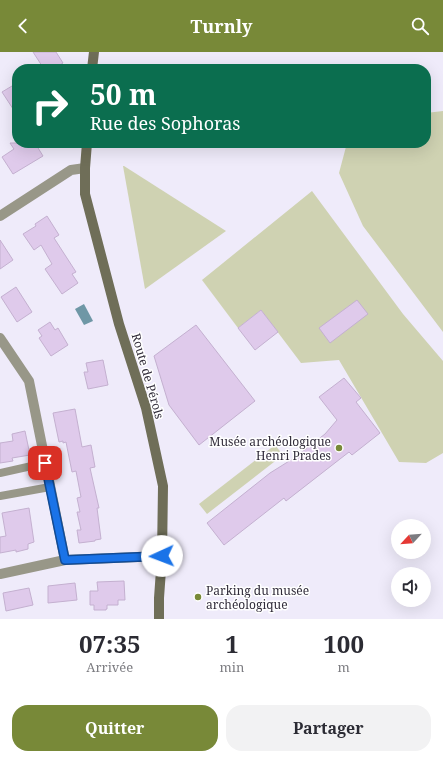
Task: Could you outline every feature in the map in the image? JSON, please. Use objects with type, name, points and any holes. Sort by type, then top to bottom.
[{"type":"street","points":[[93,64],[94,52]]},
{"type":"street","name":"Route de Pérols","points":[[87,148],[85,194],[119,324],[146,408],[163,486],[159,619]]},
{"type":"street","points":[[0,216],[71,170],[85,168]]},
{"type":"street","points":[[0,338],[28,381],[65,560]]},
{"type":"street","points":[[0,574],[65,560],[162,556]]},
{"type":"lane","points":[[0,473],[45,463]]},
{"type":"lane","points":[[0,496],[50,487]]},
{"type":"green space","points":[[443,111],[443,332],[363,226],[339,173],[346,148],[431,148],[431,112]]},
{"type":"green space","points":[[123,166],[226,231],[145,289]]},
{"type":"green space","points":[[312,191],[403,314],[443,361],[443,453],[426,463],[399,462],[339,360],[301,363],[261,310],[238,328],[202,280]]},
{"type":"green space","points":[[275,445],[283,455],[207,514],[199,504]]},
{"type":"water","points":[[84,304],[93,321],[84,325],[75,309]]},
{"type":"building","points":[[33,52],[56,52],[63,63],[62,64],[41,64]]},
{"type":"building","points":[[12,86],[12,107],[2,92]]},
{"type":"building","points":[[13,148],[38,148],[43,156],[13,174],[2,157]]},
{"type":"building","points":[[47,216],[59,235],[54,238],[76,272],[72,274],[78,283],[62,294],[45,269],[52,264],[41,245],[34,250],[23,234],[36,226],[35,224]]},
{"type":"building","points":[[0,240],[13,260],[0,269]]},
{"type":"building","points":[[16,287],[32,312],[17,322],[1,297]]},
{"type":"building","points":[[357,300],[368,314],[330,343],[319,328]]},
{"type":"building","points":[[261,310],[278,332],[255,350],[238,328]]},
{"type":"building","points":[[50,322],[55,330],[58,328],[68,345],[51,356],[39,338],[42,336],[38,330]]},
{"type":"building","points":[[196,325],[255,401],[199,445],[169,405],[154,356]]},
{"type":"building","points":[[103,360],[108,385],[88,389],[84,372],[88,372],[86,363]]},
{"type":"building","points":[[344,378],[361,398],[356,402],[380,433],[352,455],[349,452],[286,501],[284,498],[224,545],[207,523],[270,473],[294,458],[325,434],[337,420],[319,397]]},
{"type":"building","points":[[75,409],[82,447],[91,445],[95,467],[90,468],[99,508],[97,508],[101,539],[79,543],[77,530],[81,530],[77,512],[80,512],[77,498],[81,497],[76,471],[72,472],[66,442],[59,442],[53,413]]},
{"type":"building","points":[[25,431],[30,455],[12,458],[13,461],[0,463],[0,443],[13,441],[12,434]]},
{"type":"building","points":[[29,508],[34,542],[28,544],[28,549],[16,552],[16,550],[0,553],[0,537],[6,536],[2,513]]},
{"type":"building","points":[[124,581],[125,600],[118,600],[118,605],[107,605],[106,610],[94,610],[94,605],[90,605],[90,591],[98,591],[97,582]]},
{"type":"building","points":[[75,583],[77,600],[48,603],[48,586]]},
{"type":"building","points":[[29,588],[33,605],[6,611],[3,593]]},
{"type":"place","name":"Musée archéologique Henri Prades","points":[[339,448]]},
{"type":"place","name":"Parking du musée archéologique","points":[[198,597]]},
{"type":"route","points":[[45,463],[65,560],[162,556]]}]
